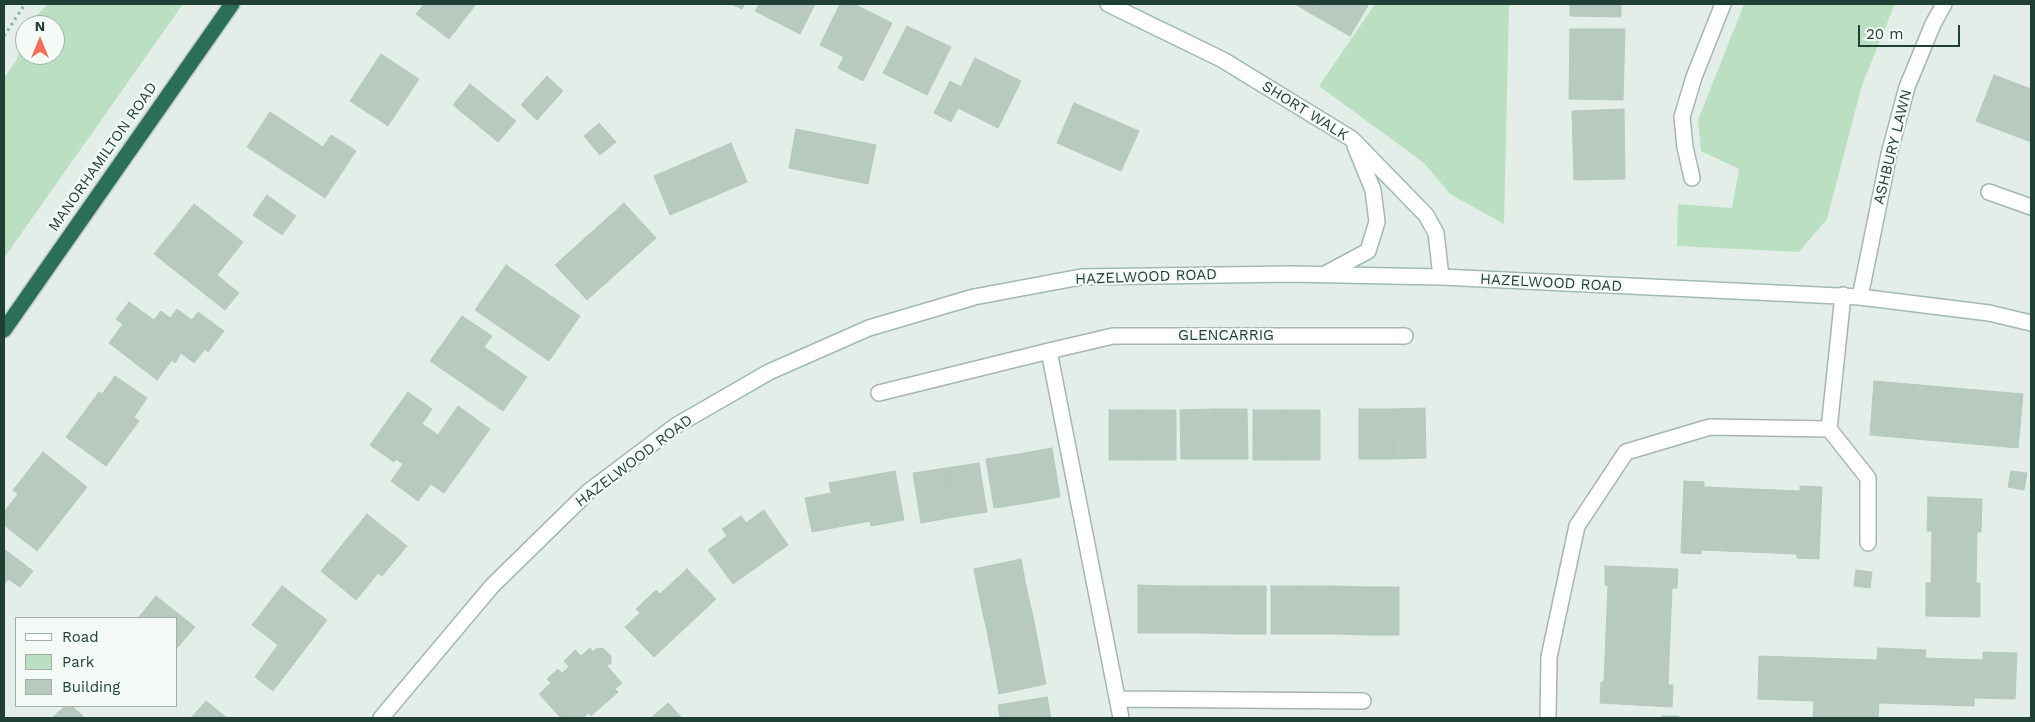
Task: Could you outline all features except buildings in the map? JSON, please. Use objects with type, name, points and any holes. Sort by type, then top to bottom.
[{"type":"highway","name":"MANORHAMILTON ROAD","points":[[4,330],[232,4]]},
{"type":"street","name":"SHORT WALK","points":[[1108,4],[1223,60],[1352,140],[1426,215],[1436,233],[1441,277]]},
{"type":"street","points":[[1692,178],[1685,148],[1682,117],[1694,77],[1723,4]]},
{"type":"street","name":"ASHBURY LAWN","points":[[1860,296],[1889,154],[1907,86],[1933,24],[1944,4]]},
{"type":"street","points":[[1323,275],[1368,251],[1377,222],[1373,190],[1352,140]]},
{"type":"street","points":[[1989,192],[2031,207]]},
{"type":"street","name":"HAZELWOOD ROAD","points":[[381,718],[492,586],[588,492],[677,425],[769,372],[869,328],[974,296],[1081,277],[1323,275],[1441,277],[1860,296],[1989,313],[2031,323]]},
{"type":"street","points":[[1843,295],[1829,429],[1868,478],[1868,543]]},
{"type":"street","name":"GLENCARRIG","points":[[879,393],[1113,336],[1404,336]]},
{"type":"street","points":[[1049,351],[1121,718]]},
{"type":"street","points":[[1548,718],[1549,657],[1577,526],[1626,452],[1710,427],[1829,429]]},
{"type":"street","points":[[1118,699],[1363,700]]},
{"type":"path","points":[[4,36],[26,4]]},
{"type":"green space","points":[[48,4],[183,4],[4,258],[4,78],[15,62],[15,65],[65,65],[65,15],[37,15]]},
{"type":"green space","points":[[1375,4],[1509,4],[1504,224],[1450,194],[1424,163],[1319,86]]},
{"type":"green space","points":[[1744,4],[1895,4],[1862,85],[1827,219],[1799,252],[1677,246],[1678,204],[1732,208],[1739,169],[1701,151],[1698,120]]}]
